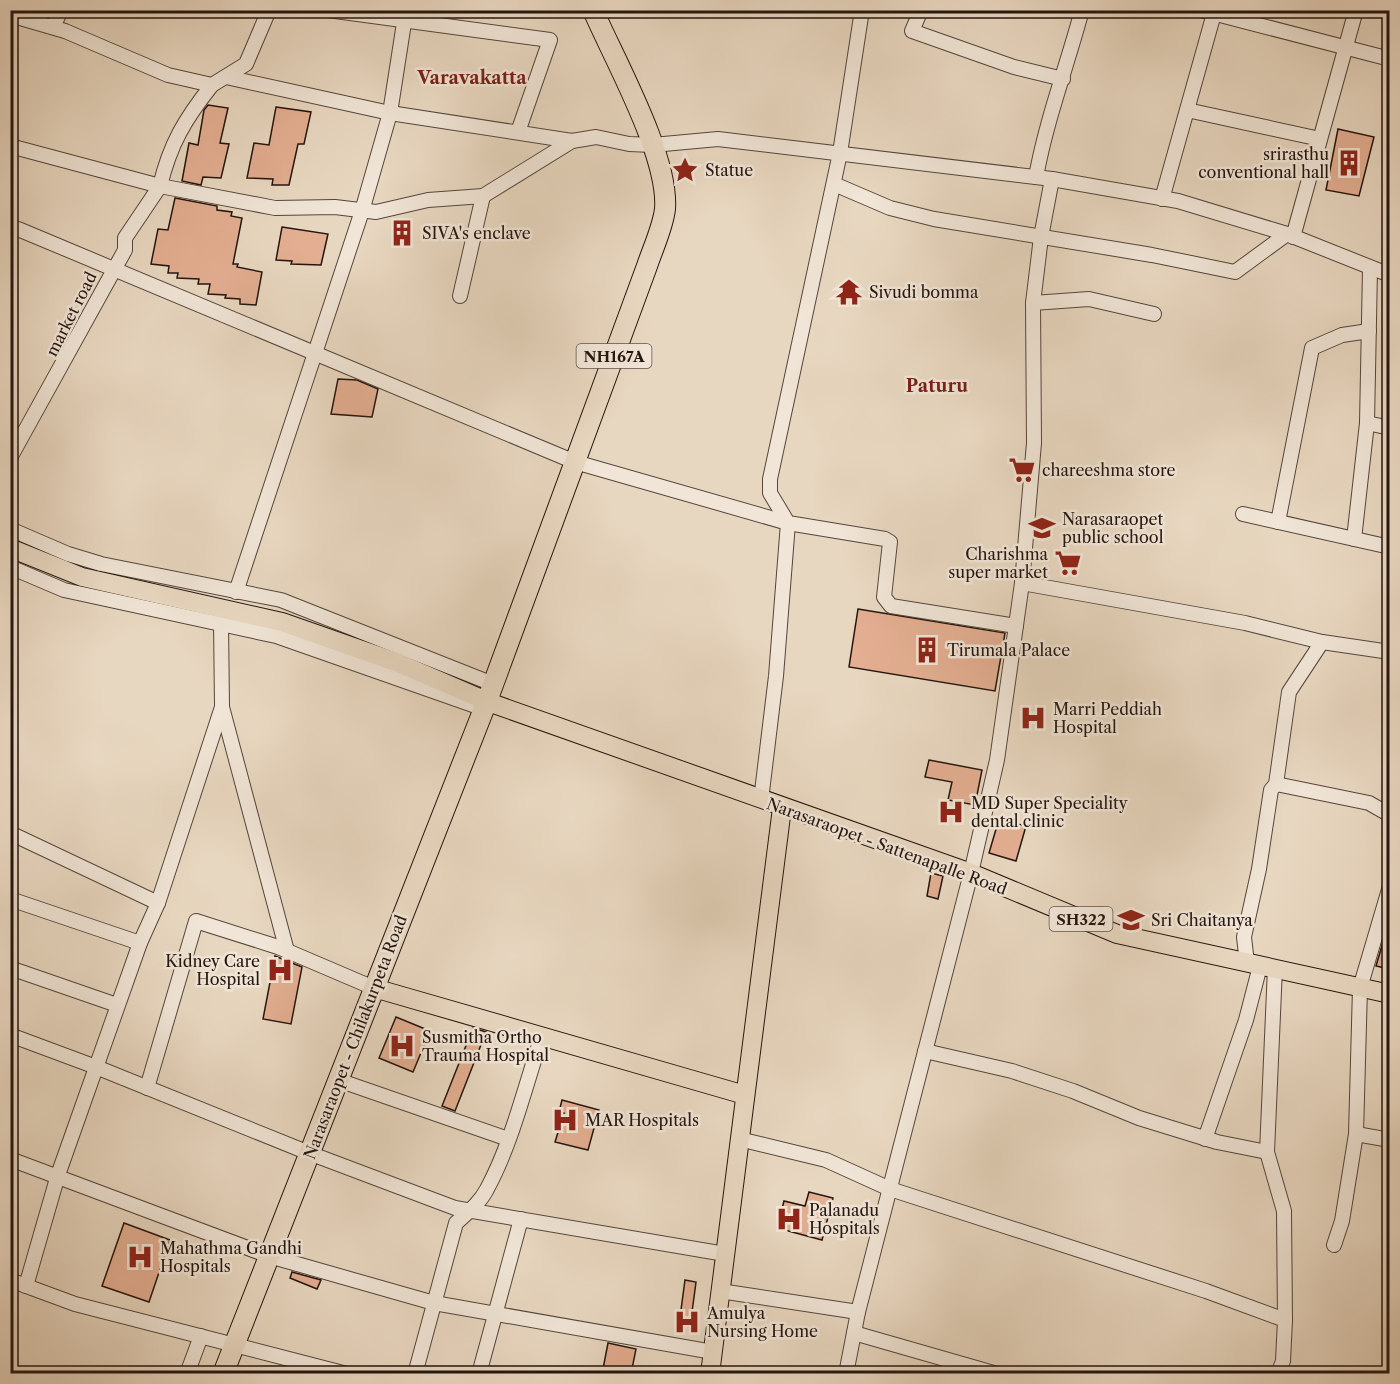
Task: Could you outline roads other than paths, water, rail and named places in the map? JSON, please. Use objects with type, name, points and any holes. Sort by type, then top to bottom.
[{"type":"highway","name":"NH167A","points":[[488,698],[665,211],[665,181],[653,145],[593,10]]},
{"type":"highway","name":"Narasaraopet - Chilakurpeta Road","points":[[223,1374],[488,698]]},
{"type":"main road","name":"Narasaraopet - Sattenapalle Road","points":[[10,548],[82,577],[282,622],[396,662],[782,808],[971,873],[1117,934],[1389,994]]},
{"type":"main road","points":[[710,1374],[782,808]]},
{"type":"main road","points":[[374,988],[745,1095]]},
{"type":"street","points":[[53,27],[61,10]]},
{"type":"street","points":[[160,186],[167,157],[185,118],[212,86],[246,64],[269,10]]},
{"type":"street","points":[[328,10],[405,15],[550,40],[518,132]]},
{"type":"street","points":[[761,800],[776,676],[788,523],[770,493],[770,479],[834,184],[862,10]]},
{"type":"street","points":[[921,10],[912,31],[1014,67],[1063,79]]},
{"type":"street","points":[[1036,177],[1043,138],[1063,79],[1082,10]]},
{"type":"street","points":[[834,184],[890,208],[934,219],[1152,255],[1235,272],[1290,235],[1356,10]]},
{"type":"street","points":[[1162,199],[1187,110],[1210,12],[1389,60]]},
{"type":"street","points":[[10,15],[53,27],[168,75],[212,86]]},
{"type":"street","points":[[236,592],[362,211],[390,113],[405,15]]},
{"type":"street","points":[[226,77],[390,113],[572,141],[596,137],[629,144],[653,145],[718,139],[1052,179],[1162,199],[1290,235],[1389,275]]},
{"type":"street","points":[[1187,110],[1320,139]]},
{"type":"street","points":[[10,146],[160,186],[275,208],[335,207],[376,212],[428,200],[483,196],[572,141]]},
{"type":"street","points":[[846,1374],[858,1312],[971,873],[997,760],[1022,583],[1034,444],[1033,303],[1041,237],[1052,179]]},
{"type":"street","name":"market road","points":[[10,458],[124,250],[125,238],[160,186]]},
{"type":"street","points":[[460,296],[483,196]]},
{"type":"street","points":[[18,229],[575,462],[788,523],[885,539],[890,542],[884,597],[891,606],[1016,626]]},
{"type":"street","points":[[1354,538],[1367,423],[1370,269]]},
{"type":"street","points":[[1033,303],[1089,299],[1154,314]]},
{"type":"street","points":[[1278,522],[1312,348],[1342,335],[1369,331]]},
{"type":"street","points":[[1367,423],[1389,428]]},
{"type":"street","points":[[1243,514],[1389,547]]},
{"type":"street","points":[[10,529],[68,554],[101,564],[281,600],[488,698]]},
{"type":"street","points":[[10,567],[64,590],[221,622],[276,636],[488,698]]},
{"type":"street","points":[[1022,583],[1245,623],[1322,642],[1389,652]]},
{"type":"street","points":[[221,622],[222,707],[287,951]]},
{"type":"street","points":[[1278,1374],[1283,1361],[1285,1320],[1284,1211],[1267,1152],[1261,966],[1244,937],[1259,869],[1271,790],[1276,784],[1289,692],[1322,642]]},
{"type":"street","points":[[26,1286],[58,1175],[117,1005],[158,903],[222,707]]},
{"type":"street","points":[[1276,784],[1369,803],[1389,815]]},
{"type":"street","points":[[10,833],[158,903]]},
{"type":"street","points":[[1334,1245],[1342,1221],[1356,1134],[1360,988],[1389,886]]},
{"type":"street","points":[[10,899],[140,943]]},
{"type":"street","points":[[147,1088],[196,921],[287,951],[374,988]]},
{"type":"street","points":[[1205,1138],[1246,1020],[1261,966]]},
{"type":"street","points":[[10,968],[117,1005]]},
{"type":"street","points":[[10,1035],[455,1208],[725,1254]]},
{"type":"street","points":[[415,1374],[456,1223],[487,1190],[508,1139],[542,1036]]},
{"type":"street","points":[[925,1051],[1012,1071],[1073,1091],[1139,1118],[1205,1138],[1267,1152]]},
{"type":"street","points":[[338,1080],[508,1139]]},
{"type":"street","points":[[1356,1134],[1389,1140]]},
{"type":"street","points":[[739,1139],[826,1160],[890,1189],[1206,1291],[1285,1320]]},
{"type":"street","points":[[10,1159],[58,1175],[269,1256],[434,1303],[493,1316],[713,1352]]},
{"type":"street","points":[[479,1374],[521,1219]]},
{"type":"street","points":[[10,1280],[75,1304],[347,1374]]},
{"type":"street","points":[[720,1291],[858,1312]]},
{"type":"street","points":[[854,1333],[997,1374]]},
{"type":"street","points":[[188,1374],[201,1336]]},
{"type":"place","name":"srirasthu conventional hall","points":[[1349,163]]},
{"type":"place","name":"Statue","points":[[685,170]]},
{"type":"place","name":"SIVA's enclave","points":[[402,233]]},
{"type":"place","name":"Sivudi bomma","points":[[849,292]]},
{"type":"place","name":"chareeshma store","points":[[1022,470]]},
{"type":"place","name":"Narasaraopet public school","points":[[1042,528]]},
{"type":"place","name":"Charishma super market","points":[[1068,563]]},
{"type":"place","name":"Tirumala Palace","points":[[927,650]]},
{"type":"place","name":"Marri Peddiah Hospital","points":[[1033,718]]},
{"type":"place","name":"MD Super Speciality dental clinic","points":[[951,812]]},
{"type":"place","name":"Sri Chaitanya","points":[[1131,920]]},
{"type":"place","name":"Kidney Care Hospital","points":[[280,970]]},
{"type":"place","name":"Susmitha Ortho Trauma Hospital","points":[[402,1046]]},
{"type":"place","name":"MAR Hospitals","points":[[565,1120]]},
{"type":"place","name":"Palanadu Hospitals","points":[[789,1219]]},
{"type":"place","name":"Mahathma Gandhi Hospitals","points":[[140,1257]]},
{"type":"place","name":"Amulya Nursing Home","points":[[687,1322]]},
{"type":"district","name":"Varavakatta","points":[[472,78]]},
{"type":"district","name":"Paturu","points":[[937,386]]}]
